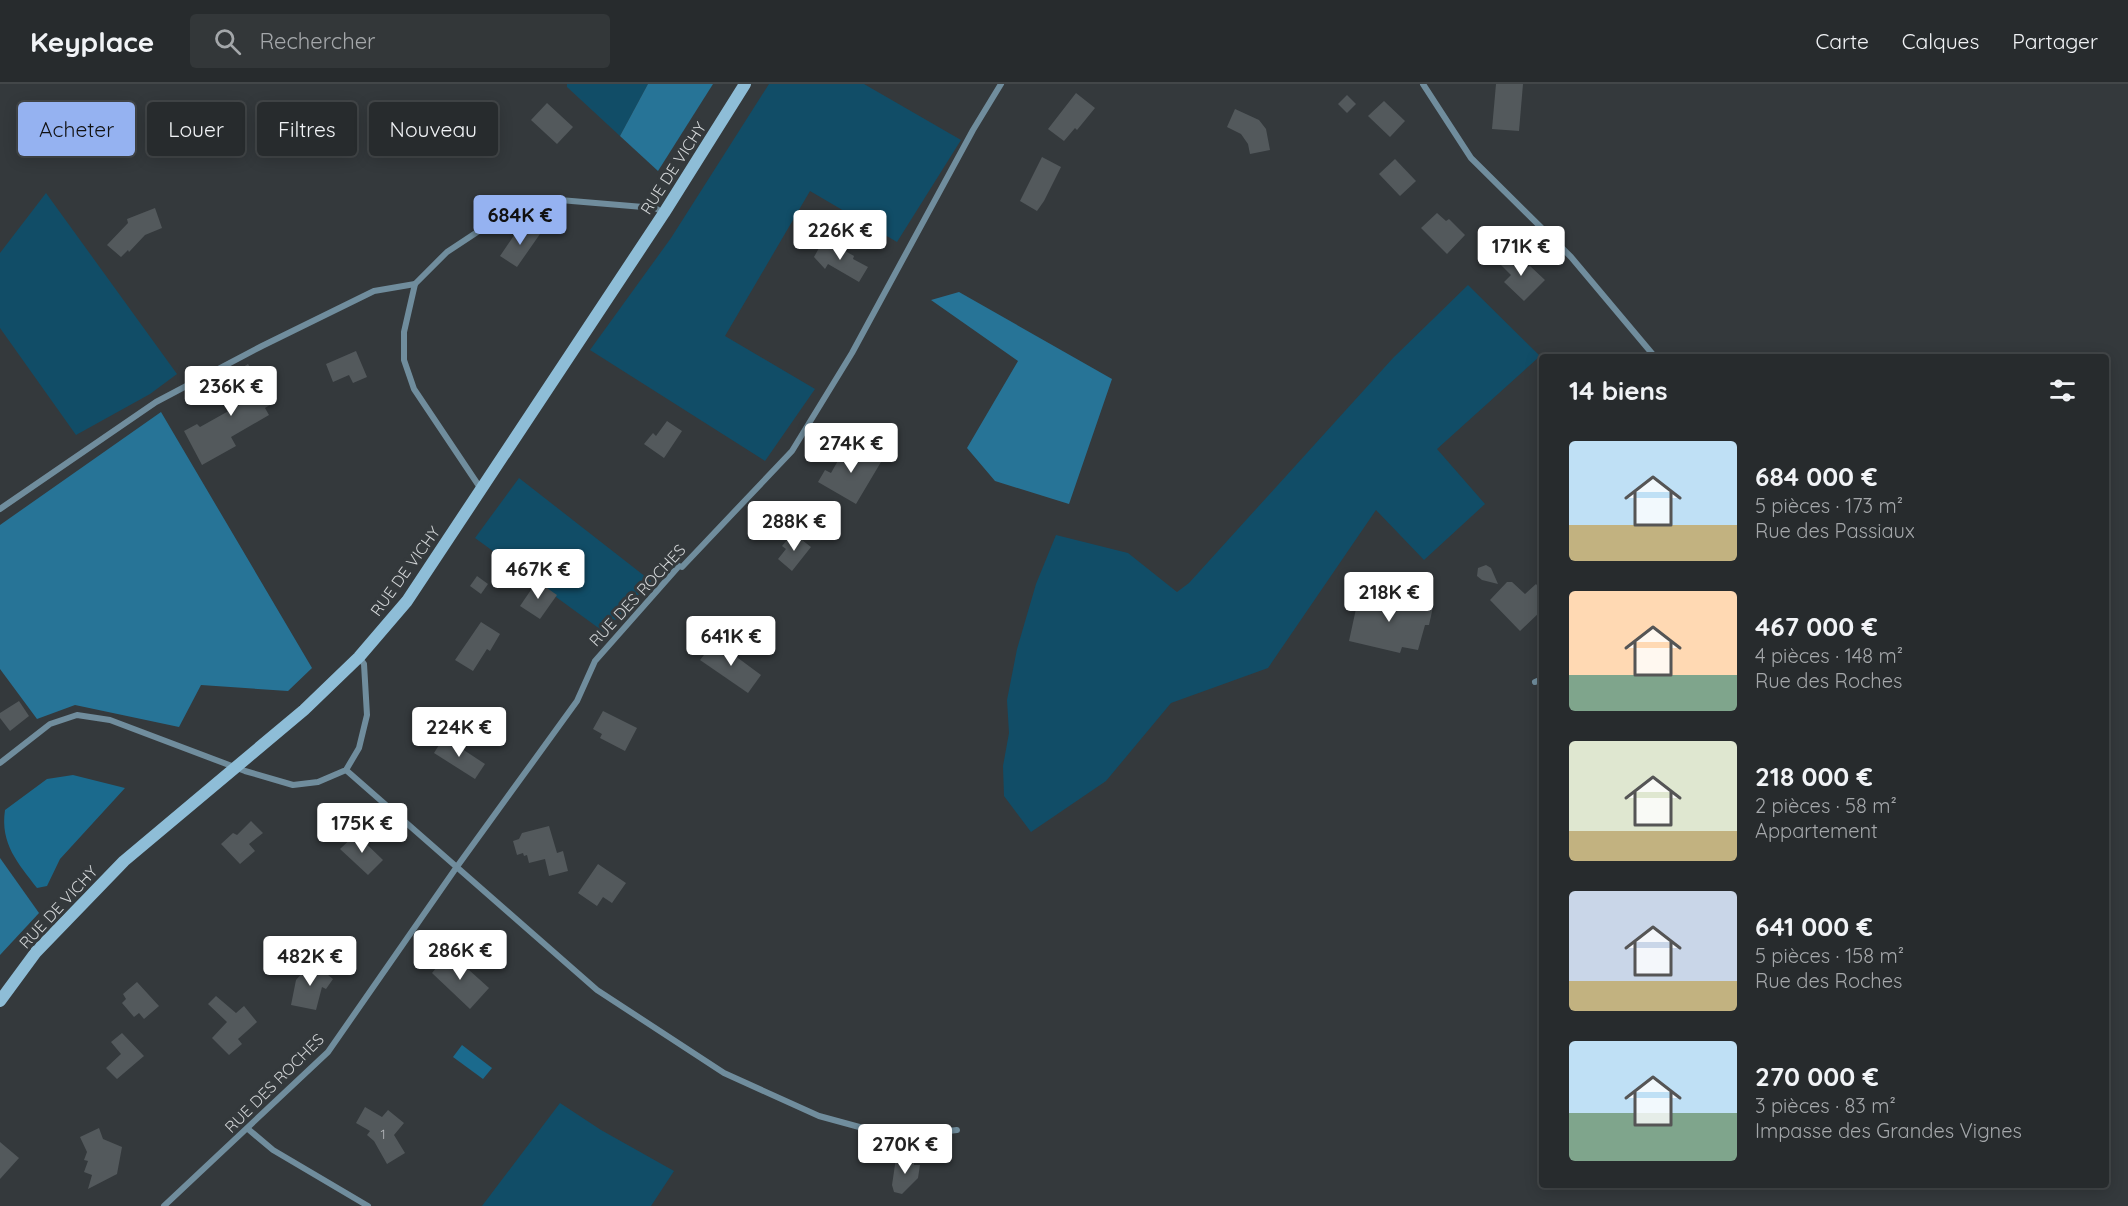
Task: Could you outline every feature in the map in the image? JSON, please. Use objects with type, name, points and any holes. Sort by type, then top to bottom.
[{"type":"street","name":"RUE DE VICHY","points":[[2,994],[36,952],[124,861],[304,710],[359,657],[407,601],[664,213],[745,84]]},
{"type":"street","name":"RUE DES ROCHES","points":[[164,1206],[328,1052],[456,868],[577,701],[595,661],[679,566],[682,567],[792,451],[852,353],[973,130],[1001,84]]},
{"type":"street","points":[[1423,84],[1472,158],[1571,257],[1652,354]]},
{"type":"street","points":[[481,489],[414,389],[404,360],[404,332],[415,284],[447,252],[515,207],[548,200],[655,208],[664,213]]},
{"type":"street","points":[[0,509],[156,402],[262,346],[374,291],[415,284]]},
{"type":"street","points":[[0,763],[50,724],[77,715],[110,720],[235,767],[293,785],[318,782],[346,770],[358,748],[367,715],[364,664],[359,657]]},
{"type":"street","points":[[346,770],[597,990],[724,1073],[819,1116],[874,1131],[907,1136],[957,1130]]},
{"type":"street","points":[[248,1129],[273,1150],[368,1206]]},
{"type":"shaded area","points":[[567,84],[648,84],[620,136],[567,87]]},
{"type":"shaded area","points":[[648,84],[713,84],[658,171],[620,136]]},
{"type":"shaded area","points":[[769,84],[864,84],[961,140],[897,242],[810,191],[725,336],[815,389],[765,461],[590,350],[671,238]]},
{"type":"shaded area","points":[[46,193],[177,374],[150,394],[76,435],[0,328],[0,253]]},
{"type":"shaded area","points":[[1468,285],[1539,355],[1437,449],[1485,504],[1424,560],[1376,510],[1268,668],[1171,703],[1106,781],[1031,832],[1004,796],[1003,766],[1009,733],[1007,700],[1017,649],[1036,584],[1056,535],[1128,553],[1177,592],[1189,583],[1393,358]]},
{"type":"shaded area","points":[[959,292],[1112,379],[1069,504],[995,481],[967,448],[1018,361],[931,300]]},
{"type":"shaded area","points":[[161,412],[312,668],[288,691],[201,685],[179,727],[75,705],[37,719],[0,669],[0,525]]},
{"type":"shaded area","points":[[519,478],[651,581],[604,632],[475,538]]},
{"type":"shaded area","points":[[73,775],[125,788],[60,859],[47,886],[37,888],[17,861],[8,843],[4,822],[5,810],[47,779]]},
{"type":"shaded area","points":[[0,858],[39,913],[0,955]]},
{"type":"shaded area","points":[[462,1045],[492,1068],[483,1079],[453,1057]]},
{"type":"shaded area","points":[[560,1103],[601,1130],[674,1171],[651,1206],[482,1206]]},
{"type":"building","points":[[1496,84],[1523,84],[1519,131],[1492,129]]},
{"type":"building","points":[[1076,93],[1095,108],[1077,130],[1075,128],[1064,141],[1048,129]]},
{"type":"building","points":[[1347,95],[1356,104],[1347,113],[1338,104]]},
{"type":"building","points":[[1384,101],[1405,121],[1390,137],[1368,116]]},
{"type":"building","points":[[547,103],[573,127],[557,144],[531,120]]},
{"type":"building","points":[[1235,109],[1259,120],[1266,129],[1270,150],[1250,154],[1248,144],[1241,134],[1227,127]]},
{"type":"building","points":[[1042,157],[1061,167],[1037,211],[1020,201]]},
{"type":"building","points":[[1395,159],[1416,181],[1400,196],[1379,174]]},
{"type":"building","points":[[155,208],[162,228],[145,235],[121,257],[107,245],[128,223],[127,219]]},
{"type":"building","points":[[1437,213],[1446,221],[1449,219],[1465,235],[1447,254],[1421,228]]},
{"type":"building","points":[[529,227],[540,234],[517,267],[500,256],[517,231],[523,233]]},
{"type":"building","points":[[824,239],[868,267],[859,282],[828,264],[825,269],[814,257]]},
{"type":"building","points":[[1510,253],[1522,264],[1523,262],[1528,267],[1530,266],[1545,280],[1524,301],[1504,282],[1511,275],[1500,264]]},
{"type":"building","points":[[356,351],[367,377],[353,383],[349,375],[333,382],[326,364]]},
{"type":"building","points":[[248,364],[273,403],[265,408],[269,415],[231,437],[236,446],[202,465],[184,431],[197,424],[200,427],[241,404],[225,378]]},
{"type":"building","points":[[667,421],[682,431],[664,458],[644,444],[653,433],[656,436]]},
{"type":"building","points":[[848,443],[881,462],[856,504],[818,482],[825,470],[831,473]]},
{"type":"building","points":[[793,533],[811,547],[792,571],[778,559],[786,549],[782,546]]},
{"type":"building","points":[[1486,565],[1491,568],[1498,584],[1482,580],[1477,576],[1478,568]]},
{"type":"building","points":[[477,576],[488,584],[481,594],[470,586]]},
{"type":"building","points":[[537,581],[557,595],[540,619],[520,606]]},
{"type":"building","points":[[1507,582],[1512,582],[1525,594],[1536,584],[1539,588],[1539,613],[1520,631],[1490,600]]},
{"type":"building","points":[[1359,595],[1378,598],[1379,595],[1433,607],[1429,625],[1425,625],[1418,650],[1402,647],[1400,653],[1349,641]]},
{"type":"building","points":[[481,622],[500,634],[490,651],[487,649],[473,671],[455,660]]},
{"type":"building","points":[[715,641],[761,675],[748,693],[700,660]]},
{"type":"building","points":[[19,701],[29,716],[10,731],[0,718],[0,713]]},
{"type":"building","points":[[603,711],[637,728],[625,751],[600,738],[602,734],[593,729]]},
{"type":"building","points":[[444,737],[485,764],[475,779],[434,753]]},
{"type":"building","points":[[251,821],[263,833],[249,844],[255,851],[240,864],[221,844],[233,833],[237,835]]},
{"type":"building","points":[[549,826],[557,853],[563,851],[568,871],[549,876],[545,859],[529,863],[527,855],[524,856],[523,853],[517,855],[513,841],[519,839],[522,833]]},
{"type":"building","points":[[356,834],[383,860],[368,875],[340,849]]},
{"type":"building","points":[[598,864],[626,883],[612,903],[603,897],[597,906],[578,893]]},
{"type":"building","points":[[449,952],[489,988],[470,1009],[432,973]]},
{"type":"building","points":[[312,962],[333,979],[326,989],[322,987],[316,1010],[291,1005],[296,980]]},
{"type":"building","points":[[137,982],[159,1006],[144,1019],[139,1013],[134,1017],[122,1003],[126,999],[123,994]]},
{"type":"building","points":[[216,996],[236,1013],[244,1006],[257,1022],[238,1039],[242,1044],[229,1055],[212,1038],[227,1022],[208,1004]]},
{"type":"building","points":[[122,1033],[144,1056],[117,1079],[106,1068],[121,1054],[111,1042]]},
{"type":"building","points":[[365,1107],[382,1117],[388,1110],[404,1123],[394,1135],[405,1153],[387,1164],[374,1141],[367,1135],[370,1131],[356,1123]]},
{"type":"building","points":[[99,1128],[103,1139],[122,1147],[117,1174],[88,1189],[92,1175],[84,1172],[88,1161],[84,1160],[87,1152],[80,1137]]},
{"type":"building","points":[[0,1142],[19,1158],[0,1179]]},
{"type":"building","points":[[896,1158],[914,1160],[914,1165],[920,1165],[918,1178],[902,1194],[894,1192],[892,1185]]}]
